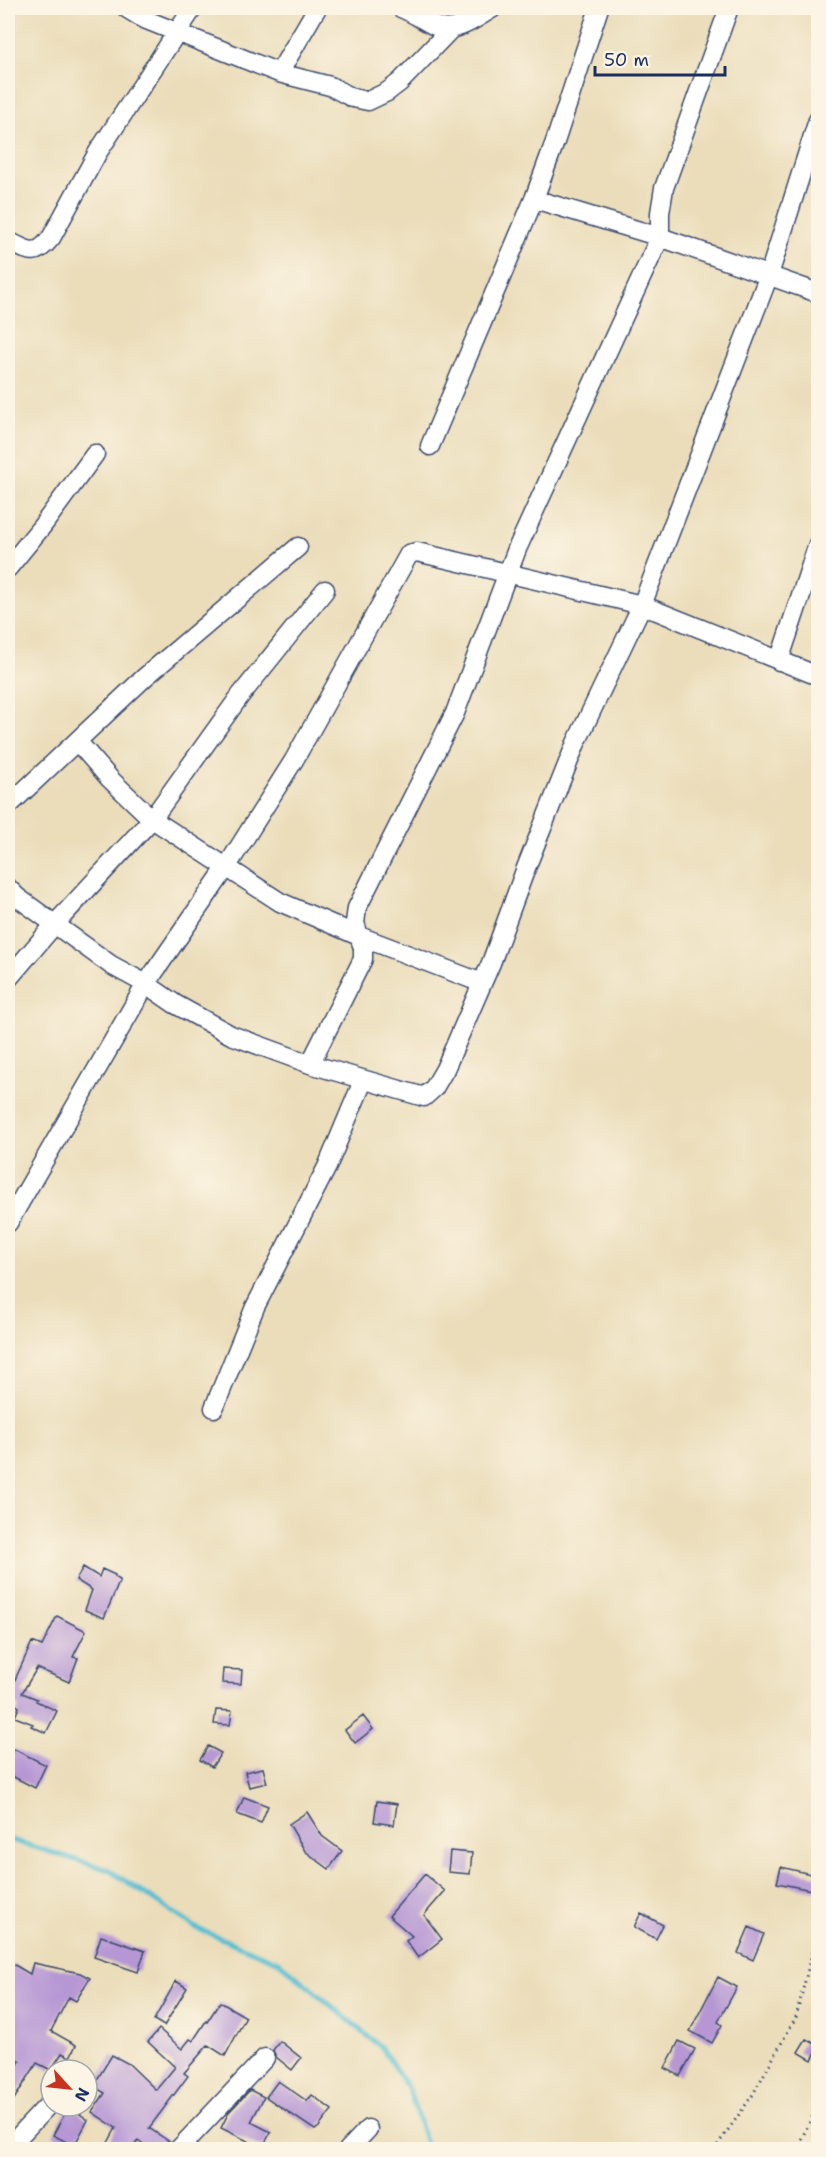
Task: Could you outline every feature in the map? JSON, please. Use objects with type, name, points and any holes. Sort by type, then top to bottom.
[{"type":"street","points":[[126,8],[144,19],[279,73],[330,86],[353,98],[368,101],[387,92],[400,82],[450,30],[469,23],[493,8]]},
{"type":"street","points":[[8,241],[34,252],[42,249],[98,152],[193,8]]},
{"type":"street","points":[[279,73],[317,8]]},
{"type":"street","points":[[401,8],[436,27],[450,30]]},
{"type":"street","points":[[430,446],[534,199],[599,8]]},
{"type":"street","points":[[310,1064],[363,959],[363,948],[355,923],[357,908],[455,713],[517,549],[660,237],[660,213],[664,188],[729,8]]},
{"type":"street","points":[[8,888],[111,965],[231,1035],[310,1064],[424,1097],[434,1088],[445,1069],[482,983],[576,743],[642,605],[768,274],[819,120]]},
{"type":"street","points":[[534,199],[660,237],[819,293]]},
{"type":"street","points":[[8,567],[43,525],[95,454]]},
{"type":"street","points":[[779,661],[819,544]]},
{"type":"street","points":[[8,806],[145,677],[298,547]]},
{"type":"street","points":[[8,1223],[146,984],[226,868],[294,760],[409,554],[417,552],[642,605],[819,676]]},
{"type":"street","points":[[8,979],[55,924],[152,819],[240,696],[325,590]]},
{"type":"street","points":[[77,741],[110,779],[152,819],[280,902],[358,936],[482,983]]},
{"type":"street","points":[[214,1408],[255,1308],[327,1167],[363,1081]]},
{"type":"street","points":[[178,2150],[265,2058]]},
{"type":"street","points":[[8,2148],[39,2115]]},
{"type":"street","points":[[348,2150],[368,2128]]},
{"type":"path","points":[[714,2150],[752,2096],[796,2017],[813,1948],[819,1938]]},
{"type":"path","points":[[796,2150],[819,2105]]},
{"type":"building","points":[[83,1567],[99,1577],[102,1569],[120,1580],[104,1618],[85,1610],[92,1590],[76,1580]]},
{"type":"building","points":[[57,1616],[86,1631],[73,1657],[78,1658],[69,1682],[37,1668],[22,1693],[57,1711],[46,1733],[31,1726],[33,1724],[15,1717],[19,1707],[15,1704],[8,1716],[8,1678],[14,1682],[32,1642],[42,1646]]},
{"type":"building","points":[[223,1669],[242,1670],[241,1684],[222,1683]]},
{"type":"building","points":[[216,1710],[232,1711],[230,1725],[214,1724]]},
{"type":"building","points":[[363,1716],[373,1729],[355,1743],[345,1730]]},
{"type":"building","points":[[208,1746],[221,1753],[212,1767],[200,1760]]},
{"type":"building","points":[[14,1749],[46,1765],[35,1788],[8,1774],[8,1764]]},
{"type":"building","points":[[263,1768],[267,1783],[249,1787],[245,1772]]},
{"type":"building","points":[[244,1797],[268,1806],[261,1823],[237,1814]]},
{"type":"building","points":[[377,1801],[397,1804],[394,1825],[374,1822]]},
{"type":"building","points":[[307,1812],[322,1836],[342,1851],[329,1869],[305,1851],[289,1824]]},
{"type":"building","points":[[450,1851],[472,1853],[470,1874],[448,1872]]},
{"type":"building","points":[[781,1867],[819,1876],[816,1891],[777,1883]]},
{"type":"building","points":[[425,1874],[445,1891],[424,1915],[442,1939],[418,1958],[406,1941],[412,1936],[389,1916]]},
{"type":"building","points":[[641,1913],[663,1925],[656,1939],[634,1927]]},
{"type":"building","points":[[749,1927],[764,1934],[753,1960],[738,1953]]},
{"type":"building","points":[[101,1936],[145,1951],[138,1972],[94,1957]]},
{"type":"building","points":[[8,1961],[30,1974],[33,1963],[80,1973],[90,1978],[76,2001],[69,1997],[51,2031],[76,2045],[70,2057],[62,2053],[59,2058],[39,2058],[39,2064],[37,2063],[8,2109],[8,2083],[20,2061],[8,2054]]},
{"type":"building","points":[[718,1977],[737,1987],[718,2022],[722,2025],[712,2043],[690,2031]]},
{"type":"building","points":[[176,1981],[187,1988],[164,2026],[154,2020]]},
{"type":"building","points":[[220,2002],[246,2017],[225,2056],[208,2045],[184,2073],[188,2076],[149,2128],[170,2142],[167,2150],[152,2150],[138,2140],[132,2150],[104,2150],[116,2128],[99,2117],[99,2102],[105,2093],[99,2090],[99,2076],[112,2055],[129,2064],[156,2090],[175,2067],[148,2042],[159,2029],[182,2049],[190,2039],[193,2041]]},
{"type":"building","points":[[806,2039],[819,2046],[812,2060],[798,2052]]},
{"type":"building","points":[[280,2041],[301,2058],[292,2070],[276,2057],[273,2050]]},
{"type":"building","points":[[679,2041],[695,2049],[680,2076],[665,2068]]},
{"type":"building","points":[[278,2081],[307,2101],[312,2095],[332,2110],[319,2127],[315,2130],[266,2097]]},
{"type":"building","points":[[250,2090],[264,2097],[251,2122],[271,2132],[262,2148],[221,2128],[229,2112]]},
{"type":"building","points":[[62,2118],[88,2120],[74,2146],[53,2135]]},
{"type":"waterway","points":[[8,1839],[109,1870],[198,1929],[279,1962],[382,2048],[409,2090],[428,2150]]}]
